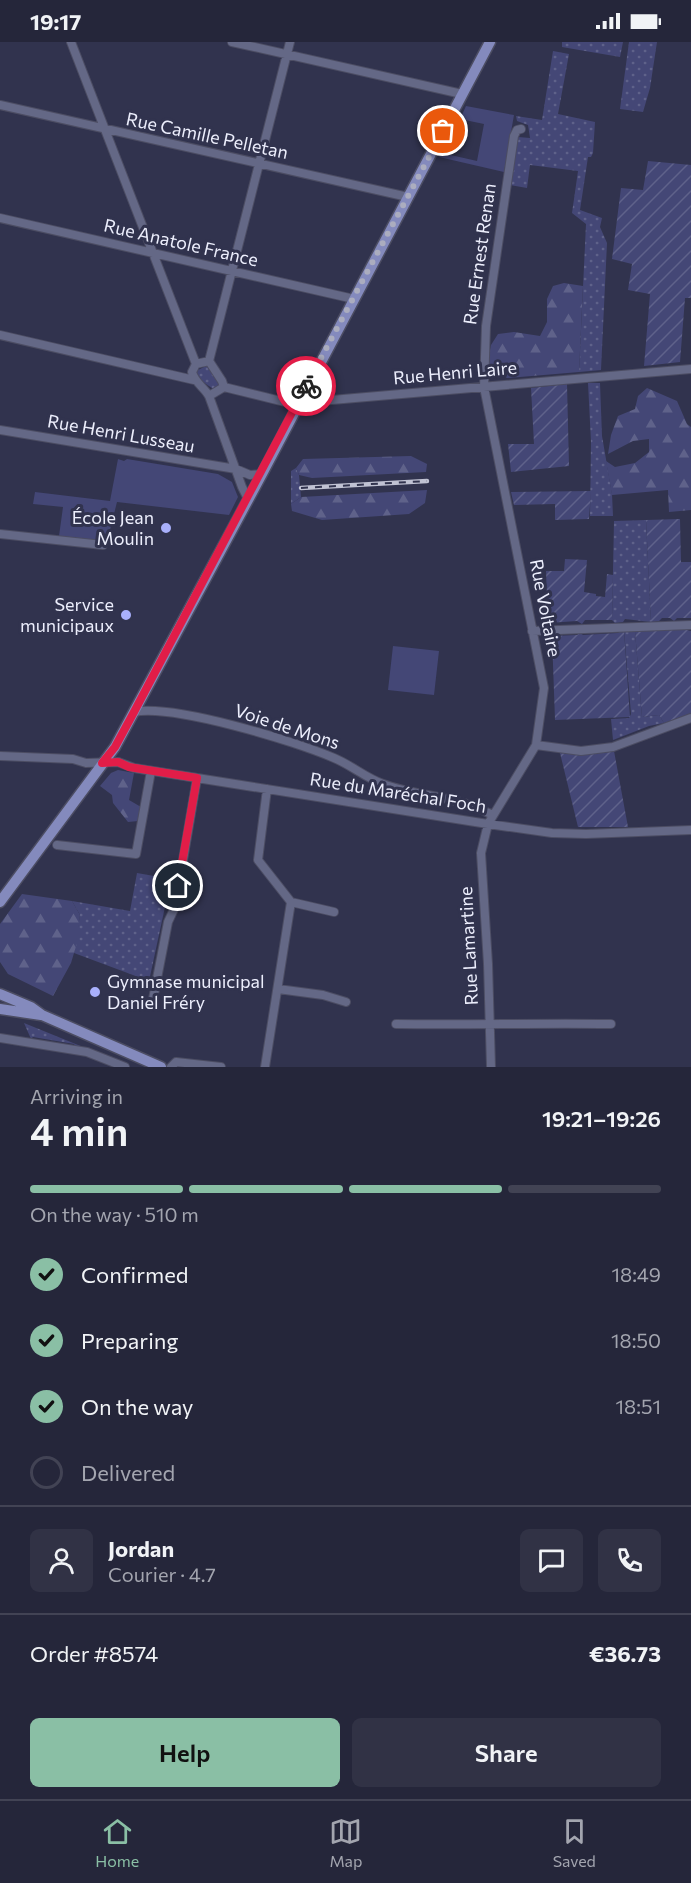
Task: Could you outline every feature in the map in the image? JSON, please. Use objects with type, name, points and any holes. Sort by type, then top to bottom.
[{"type":"main road","points":[[0,902],[115,747],[490,42]]},
{"type":"main road","points":[[0,994],[161,1067]]},
{"type":"main road","points":[[0,1009],[42,1015]]},
{"type":"street","points":[[71,42],[196,364],[192,372],[194,380]]},
{"type":"street","points":[[232,42],[462,94]]},
{"type":"street","points":[[209,396],[224,387],[209,361],[290,42]]},
{"type":"street","name":"Rue Camille Pelletan","points":[[0,105],[408,197]]},
{"type":"street","name":"Rue Ernest Renan","points":[[484,387],[486,326],[514,136],[517,130],[521,129]]},
{"type":"street","name":"Rue Anatole France","points":[[0,218],[354,299]]},
{"type":"street","points":[[0,335],[194,380],[205,389],[209,396],[248,499]]},
{"type":"street","points":[[196,364],[209,361]]},
{"type":"street","name":"Rue Henri Laire","points":[[224,387],[285,402],[691,369]]},
{"type":"street","name":"Rue Voltaire","points":[[484,387],[544,688],[536,745],[488,824]]},
{"type":"street","name":"Rue Henri Lusseau","points":[[0,430],[236,469],[250,475],[262,474]]},
{"type":"street","points":[[0,534],[103,545]]},
{"type":"street","points":[[532,631],[691,625]]},
{"type":"street","name":"Voie de Mons","points":[[134,712],[146,710],[189,717],[289,742],[336,759],[381,784],[425,796],[465,803],[493,815]]},
{"type":"street","points":[[536,745],[580,751],[613,747],[691,718]]},
{"type":"street","name":"Rue du Maréchal Foch","points":[[0,756],[73,759],[86,763],[118,762],[129,767],[151,771],[552,833],[691,830]]},
{"type":"street","points":[[57,845],[136,854],[151,771]]},
{"type":"street","points":[[153,999],[168,922],[175,907],[197,778]]},
{"type":"street","points":[[267,789],[258,860],[291,902],[334,912]]},
{"type":"street","name":"Rue Lamartine","points":[[488,824],[480,859],[491,1067]]},
{"type":"street","points":[[265,1067],[291,902]]},
{"type":"street","points":[[278,989],[323,995],[346,1002]]},
{"type":"street","points":[[396,1024],[490,1025],[527,1022],[611,1024]]},
{"type":"street","points":[[0,1038],[87,1052],[125,1067]]},
{"type":"street","points":[[171,1067],[176,1062],[220,1067]]},
{"type":"green space","points":[[562,42],[623,42],[620,57],[562,47]]},
{"type":"green space","points":[[629,42],[657,42],[650,88],[643,112],[620,109]]},
{"type":"green space","points":[[553,51],[569,54],[558,114],[595,122],[593,153],[591,157],[588,157],[580,210],[602,218],[600,227],[607,243],[601,370],[579,372],[586,224],[572,213],[578,171],[530,165],[527,188],[510,185],[518,137],[530,138],[528,125],[517,121],[516,116],[542,120]]},
{"type":"green space","points":[[466,106],[514,115],[504,172],[439,157],[442,153],[477,161],[484,124],[460,119]]},
{"type":"green space","points":[[648,161],[691,165],[691,298],[685,298],[680,362],[644,366],[650,294],[628,290],[632,264],[612,259],[621,188],[643,190]]},
{"type":"green space","points":[[564,283],[583,286],[579,372],[507,378],[487,365],[491,345],[498,334],[514,332],[540,336],[547,322],[547,299],[553,286]]},
{"type":"green space","points":[[206,366],[210,367],[220,384],[215,390],[197,378],[196,371]]},
{"type":"green space","points":[[588,383],[600,383],[602,436],[612,494],[613,516],[590,516],[591,442]]},
{"type":"green space","points":[[567,384],[569,466],[511,472],[508,444],[534,444],[531,388]]},
{"type":"green space","points":[[647,388],[677,401],[687,424],[691,427],[691,510],[669,512],[668,490],[612,495],[606,461],[615,467],[635,463],[649,452],[649,439],[633,441],[608,454],[611,435],[618,416],[635,409],[638,396]]},
{"type":"green space","points":[[411,456],[427,464],[426,472],[312,478],[299,475],[296,468],[303,459]]},
{"type":"green space","points":[[118,459],[218,474],[232,482],[238,497],[229,515],[117,502],[107,542],[59,536],[63,507],[33,504],[35,492],[110,501]]},
{"type":"green space","points":[[296,468],[301,497],[291,504],[291,471]]},
{"type":"green space","points":[[427,490],[425,503],[409,514],[322,520],[292,511],[291,504],[301,497]]},
{"type":"green space","points":[[591,491],[589,519],[555,520],[555,504],[514,505],[511,492]]},
{"type":"green space","points":[[680,519],[681,562],[691,562],[691,618],[677,618],[674,621],[670,618],[662,618],[651,622],[646,520]]},
{"type":"green space","points":[[646,520],[651,622],[625,619],[623,622],[615,623],[612,620],[614,521]]},
{"type":"green space","points":[[565,559],[587,560],[584,592],[596,594],[596,596],[605,597],[607,574],[613,575],[612,620],[585,620],[582,624],[577,621],[548,623],[546,571],[564,571]]},
{"type":"green space","points":[[683,629],[691,631],[691,713],[664,723],[659,715],[642,717],[635,631]]},
{"type":"green space","points":[[624,630],[635,631],[642,717],[659,715],[664,723],[649,726],[613,740],[611,719],[629,718],[631,714]]},
{"type":"green space","points":[[624,630],[630,717],[555,720],[552,636],[618,633]]},
{"type":"green space","points":[[393,646],[439,651],[434,695],[388,690]]},
{"type":"green space","points":[[614,751],[628,827],[578,827],[560,753],[582,754]]},
{"type":"green space","points":[[118,770],[134,773],[129,800],[141,807],[138,821],[128,822],[113,803],[112,795],[100,786],[111,773]]},
{"type":"green space","points":[[137,873],[171,879],[149,981],[74,953],[80,915],[72,901],[130,911]]},
{"type":"green space","points":[[22,894],[72,901],[80,915],[77,943],[71,963],[53,996],[8,974],[0,962],[0,924]]},
{"type":"green space","points":[[24,1023],[83,1047],[33,1037],[31,1039]]},
{"type":"railway","points":[[301,488],[427,481]]},
{"type":"way so far","points":[[306,386],[443,131]]},
{"type":"place","name":"École Jean Moulin","points":[[166,528]]},
{"type":"place","name":"Service municipaux","points":[[126,615]]},
{"type":"place","name":"Gymnase municipal Daniel Fréry","points":[[95,992]]},
{"type":"route","points":[[178,886],[197,778],[129,767],[118,762],[102,763],[115,747],[152,680],[262,474],[306,386]]}]
